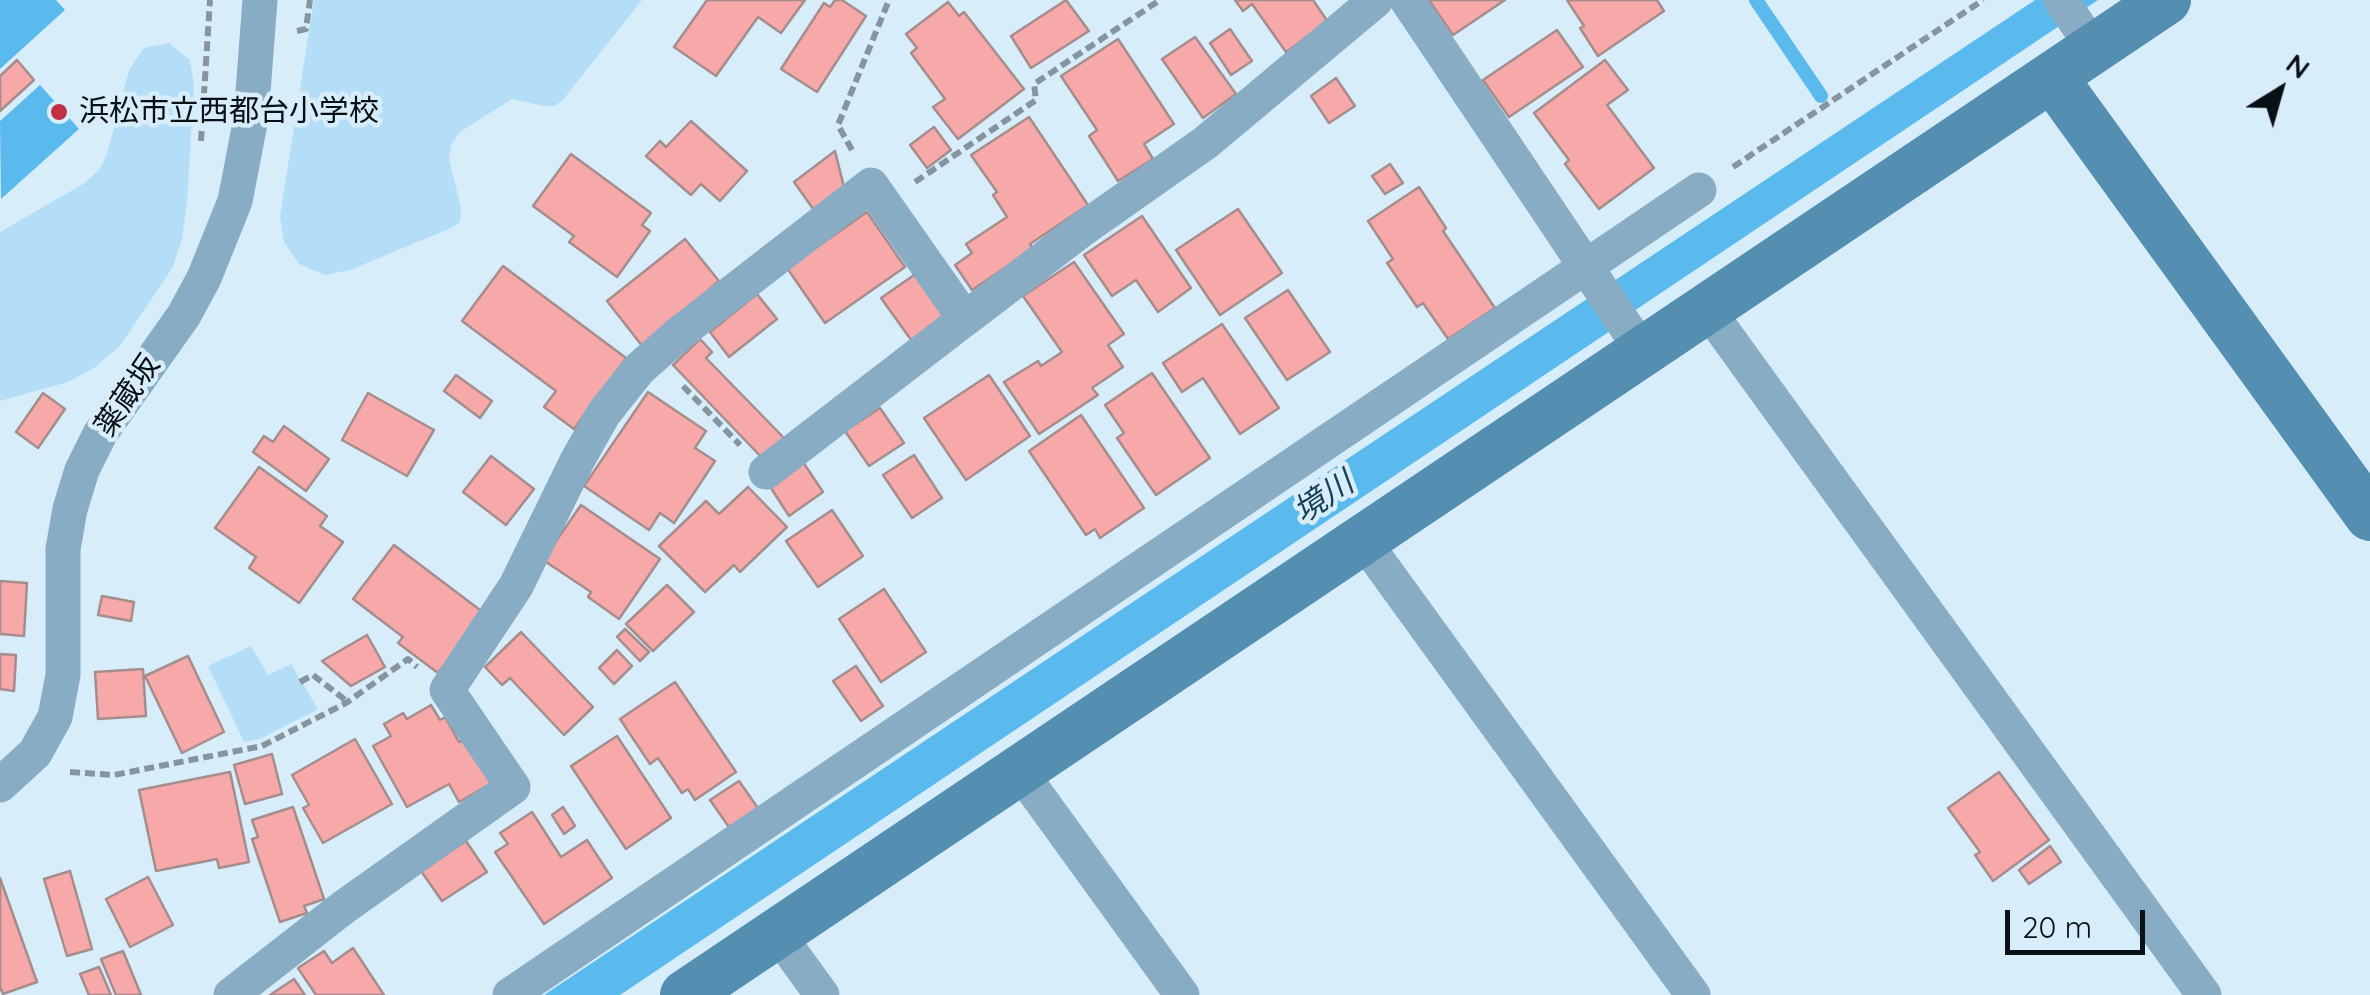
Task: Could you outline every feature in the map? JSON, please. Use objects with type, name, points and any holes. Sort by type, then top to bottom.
[{"type":"street","name":"薬蔵坂","points":[[12,773],[35,753],[55,717],[63,676],[63,549],[82,470],[100,434],[184,316],[204,278],[234,200],[251,118],[260,0]]},
{"type":"street","points":[[766,472],[1080,231],[1205,143],[1376,0]]},
{"type":"street","points":[[1407,0],[1635,340]]},
{"type":"street","points":[[685,995],[1363,540],[1635,340],[1707,309],[2052,77],[2078,25],[2166,0]]},
{"type":"street","points":[[2052,77],[2370,516]]},
{"type":"street","points":[[510,995],[1591,274],[1699,190]]},
{"type":"street","points":[[231,995],[344,907],[512,787],[447,690],[516,586],[576,461],[604,413],[654,356],[800,237],[877,194],[965,320]]},
{"type":"street","points":[[1707,309],[2204,995]]},
{"type":"street","points":[[1363,540],[1693,995]]},
{"type":"street","points":[[1019,770],[1182,995]]},
{"type":"street","points":[[777,933],[822,995]]},
{"type":"path","points":[[200,158],[210,0]]},
{"type":"path","points":[[296,31],[306,29],[310,0]]},
{"type":"path","points":[[889,0],[838,125],[877,194],[1036,100],[1034,84],[1160,0]]},
{"type":"path","points":[[1699,190],[1983,0]]},
{"type":"path","points":[[654,356],[766,472]]},
{"type":"path","points":[[12,773],[114,775],[262,746],[348,702],[408,659],[447,690]]},
{"type":"path","points":[[300,682],[313,675],[348,702]]},
{"type":"shaded area","points":[[314,0],[642,0],[562,101],[544,106],[512,99],[460,132],[451,145],[449,159],[461,208],[460,222],[350,270],[325,275],[299,264],[284,242],[280,216]]},
{"type":"shaded area","points":[[169,43],[190,60],[194,85],[187,202],[173,267],[120,346],[94,368],[68,382],[0,401],[0,232],[83,184],[99,170],[107,154],[129,70],[144,48]]},
{"type":"shaded area","points":[[251,646],[268,675],[291,664],[318,709],[260,739],[244,742],[208,666]]},
{"type":"water","points":[[0,0],[56,0],[65,10],[0,69]]},
{"type":"water","name":"境川","points":[[2035,0],[2098,0],[620,995],[544,995]]},
{"type":"water","points":[[40,85],[79,129],[1,199],[0,121]]},
{"type":"building","points":[[707,0],[805,0],[781,33],[758,17],[716,76],[674,47]]},
{"type":"building","points":[[835,0],[842,0],[866,16],[817,92],[781,69],[824,3],[830,7]]},
{"type":"building","points":[[1066,0],[1089,31],[1031,68],[1011,36]]},
{"type":"building","points":[[1235,0],[1313,0],[1328,22],[1286,52],[1252,4],[1243,11]]},
{"type":"building","points":[[1429,0],[1505,0],[1453,35]]},
{"type":"building","points":[[1567,0],[1657,0],[1664,11],[1598,56]]},
{"type":"building","points":[[948,2],[959,16],[964,12],[1024,89],[958,139],[933,107],[945,99],[911,53],[917,48],[906,34]]},
{"type":"building","points":[[1230,29],[1252,61],[1231,75],[1210,43]]},
{"type":"building","points":[[1557,30],[1583,67],[1509,117],[1483,80]]},
{"type":"building","points":[[1195,37],[1236,94],[1203,118],[1162,59]]},
{"type":"building","points":[[1118,39],[1174,124],[1144,144],[1153,159],[1118,181],[1089,136],[1097,130],[1061,76]]},
{"type":"building","points":[[17,60],[34,80],[0,111],[0,76]]},
{"type":"building","points":[[1605,60],[1628,90],[1607,105],[1654,168],[1599,209],[1534,113]]},
{"type":"building","points":[[1336,78],[1355,106],[1329,123],[1311,96]]},
{"type":"building","points":[[1029,117],[1088,205],[972,290],[955,265],[972,253],[966,244],[1007,217],[993,195],[997,192],[971,155]]},
{"type":"building","points":[[691,121],[747,171],[720,201],[701,184],[691,195],[646,156],[660,141],[666,147]]},
{"type":"building","points":[[934,127],[951,150],[927,168],[910,145]]},
{"type":"building","points":[[835,151],[845,191],[816,213],[794,182]]},
{"type":"building","points":[[571,154],[651,213],[642,225],[650,231],[617,277],[569,242],[574,236],[533,206]]},
{"type":"building","points":[[1390,164],[1403,183],[1385,194],[1372,176]]},
{"type":"building","points":[[1419,187],[1446,228],[1443,231],[1495,308],[1448,339],[1423,303],[1417,307],[1387,263],[1393,259],[1368,221]]},
{"type":"building","points":[[1238,209],[1282,273],[1220,315],[1176,250]]},
{"type":"building","points":[[867,212],[905,267],[825,323],[787,268]]},
{"type":"building","points":[[1142,216],[1191,288],[1158,312],[1136,280],[1112,296],[1084,255]]},
{"type":"building","points":[[685,239],[719,281],[643,347],[607,301]]},
{"type":"building","points":[[1074,262],[1124,334],[1108,345],[1123,367],[1092,388],[1098,395],[1039,434],[1004,382],[1038,361],[1041,366],[1062,352],[1023,296]]},
{"type":"building","points":[[503,266],[626,358],[574,429],[544,407],[556,391],[462,321]]},
{"type":"building","points":[[917,273],[949,319],[914,344],[881,298]]},
{"type":"building","points":[[1288,290],[1330,352],[1287,380],[1245,318]]},
{"type":"building","points":[[757,294],[777,319],[729,357],[710,332]]},
{"type":"building","points":[[1222,324],[1279,408],[1240,434],[1203,378],[1182,392],[1163,363]]},
{"type":"building","points":[[700,339],[712,352],[706,358],[786,440],[765,461],[673,365]]},
{"type":"building","points":[[1152,373],[1210,458],[1156,495],[1117,438],[1124,433],[1105,405]]},
{"type":"building","points":[[456,375],[492,401],[480,418],[444,391]]},
{"type":"building","points":[[989,375],[1030,436],[966,480],[924,418]]},
{"type":"building","points":[[648,392],[706,431],[695,448],[715,461],[674,523],[660,513],[649,530],[584,486]]},
{"type":"building","points":[[43,393],[65,409],[38,448],[16,432]]},
{"type":"building","points":[[368,393],[434,430],[407,476],[342,440]]},
{"type":"building","points":[[880,408],[904,443],[869,466],[845,431]]},
{"type":"building","points":[[1081,415],[1144,508],[1100,538],[1095,529],[1086,535],[1029,451]]},
{"type":"building","points":[[284,426],[329,459],[306,491],[253,452],[264,436],[273,442]]},
{"type":"building","points":[[914,455],[942,498],[912,518],[883,475]]},
{"type":"building","points":[[491,456],[534,489],[506,525],[463,492]]},
{"type":"building","points":[[803,462],[823,492],[789,516],[769,485]]},
{"type":"building","points":[[259,467],[327,516],[320,526],[343,542],[299,603],[249,568],[256,557],[215,528]]},
{"type":"building","points":[[748,487],[787,527],[740,572],[734,565],[705,592],[659,546],[706,501],[719,514]]},
{"type":"building","points":[[581,505],[660,559],[619,619],[588,597],[591,592],[543,560]]},
{"type":"building","points":[[832,510],[863,556],[818,587],[786,541]]},
{"type":"building","points":[[394,545],[484,613],[438,673],[398,643],[403,637],[353,599]]},
{"type":"building","points":[[0,581],[27,583],[24,636],[0,634]]},
{"type":"building","points":[[667,585],[694,612],[653,651],[626,624]]},
{"type":"building","points":[[884,589],[926,652],[881,682],[839,619]]},
{"type":"building","points":[[102,596],[134,602],[131,621],[98,615]]},
{"type":"building","points":[[625,629],[649,652],[640,661],[617,637]]},
{"type":"building","points":[[521,632],[593,707],[564,735],[510,678],[502,685],[485,667]]},
{"type":"building","points":[[367,635],[385,667],[351,686],[322,661]]},
{"type":"building","points":[[617,650],[632,666],[614,684],[599,668]]},
{"type":"building","points":[[0,654],[16,655],[14,691],[0,689]]},
{"type":"building","points":[[188,656],[224,732],[182,753],[145,676]]},
{"type":"building","points":[[856,666],[883,706],[861,721],[833,681]]},
{"type":"building","points":[[143,669],[146,716],[98,719],[95,672]]},
{"type":"building","points":[[675,682],[736,772],[695,800],[688,789],[682,793],[658,758],[650,764],[620,719]]},
{"type":"building","points":[[431,705],[440,720],[445,717],[459,742],[467,739],[492,783],[459,802],[449,784],[407,807],[373,746],[391,736],[384,724],[403,713],[407,719]]},
{"type":"building","points":[[617,736],[671,818],[626,849],[571,766]]},
{"type":"building","points":[[355,739],[392,804],[323,843],[303,808],[309,805],[292,775]]},
{"type":"building","points":[[272,754],[282,794],[245,804],[234,765]]},
{"type":"building","points":[[230,772],[249,862],[219,868],[217,859],[156,871],[139,790]]},
{"type":"building","points":[[1999,772],[2049,840],[1993,881],[1975,855],[1980,852],[1948,808]]},
{"type":"building","points":[[739,781],[760,811],[731,830],[710,800]]},
{"type":"building","points":[[293,807],[324,899],[304,906],[307,913],[280,922],[252,839],[258,837],[252,820]]},
{"type":"building","points":[[563,807],[575,826],[564,834],[552,815]]},
{"type":"building","points":[[532,812],[561,857],[587,840],[612,878],[544,924],[495,852],[508,844],[500,833]]},
{"type":"building","points":[[466,841],[487,872],[442,901],[421,871]]},
{"type":"building","points":[[2050,846],[2061,862],[2029,884],[2019,870]]},
{"type":"building","points":[[70,871],[92,949],[67,956],[44,879]]},
{"type":"building","points":[[148,877],[173,925],[130,947],[106,899]]},
{"type":"building","points":[[0,878],[37,982],[3,994],[0,987]]},
{"type":"building","points":[[353,948],[384,995],[316,995],[298,968],[324,951],[332,963]]},
{"type":"building","points":[[123,951],[141,995],[116,995],[101,959]]},
{"type":"building","points":[[99,967],[111,995],[89,995],[80,974]]},
{"type":"building","points":[[294,979],[305,995],[270,995]]},
{"type":"waterway","points":[[1756,0],[1821,96]]},
{"type":"place","name":"浜松市立西都台小学校","points":[[59,112]]}]
